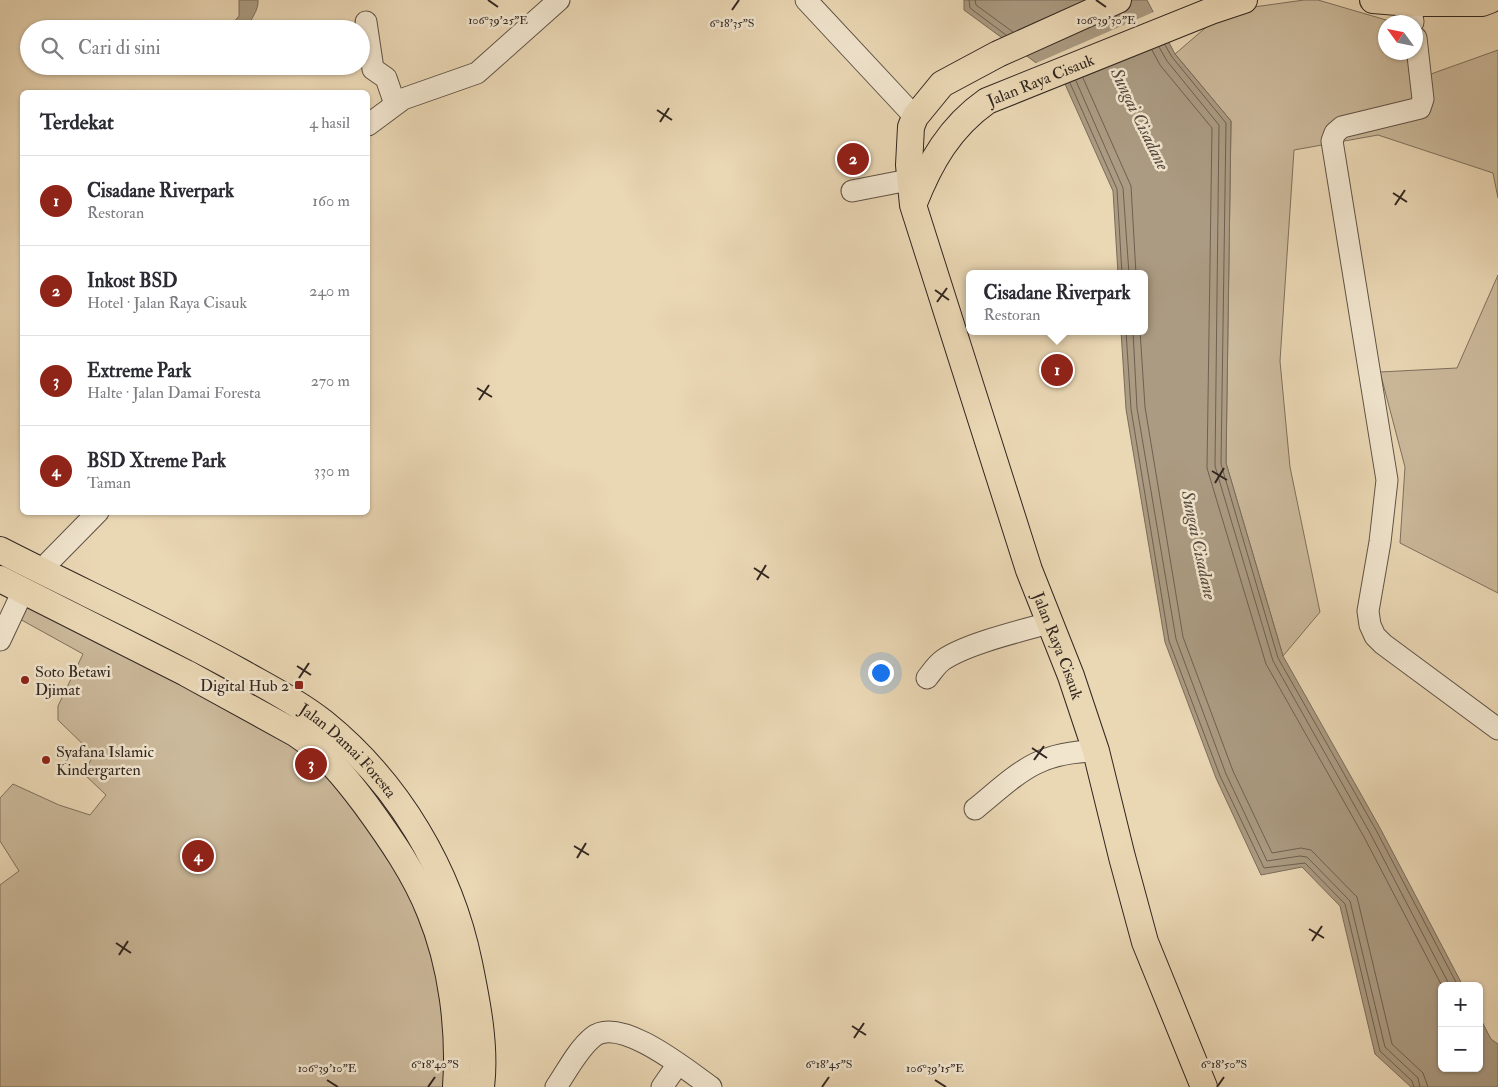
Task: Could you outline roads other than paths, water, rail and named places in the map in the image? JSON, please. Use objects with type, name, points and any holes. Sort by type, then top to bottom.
[{"type":"main road","name":"Jalan Raya Cisauk","points":[[1118,0],[998,54],[942,84],[915,117],[909,139],[916,187],[1029,570],[1071,676],[1096,751],[1122,857],[1146,942],[1204,1087]]},
{"type":"main road","name":"Jalan Raya Cisauk","points":[[916,187],[950,133],[970,113],[987,102],[1211,11],[1244,0]]},
{"type":"main road","points":[[1373,0],[1411,8],[1482,3],[1490,0]]},
{"type":"main road","name":"Jalan Damai Foresta","points":[[0,550],[200,649],[299,705],[323,722],[366,762],[412,824],[443,880],[462,930],[479,1028],[481,1087]]},
{"type":"main road","name":"Jalan Damai Foresta","points":[[0,579],[186,673],[311,744],[338,769],[384,830],[418,885],[430,912],[440,942],[454,1009],[456,1087]]},
{"type":"main road","points":[[186,673],[200,649]]},
{"type":"street","points":[[370,123],[395,104],[419,93],[477,73],[559,0]]},
{"type":"street","points":[[806,0],[915,117]]},
{"type":"street","points":[[370,49],[373,69],[386,78],[395,104]]},
{"type":"street","points":[[1419,60],[1423,99],[1420,108],[1342,127],[1335,133],[1332,141],[1387,480],[1380,542],[1368,611],[1370,625],[1375,636],[1383,644],[1498,729]]},
{"type":"street","points":[[852,191],[916,187]]},
{"type":"street","points":[[40,571],[95,515]]},
{"type":"street","points":[[0,640],[23,590]]},
{"type":"street","points":[[927,678],[942,661],[949,657],[993,639],[1049,623]]},
{"type":"street","points":[[975,810],[1034,764],[1049,756],[1096,751]]},
{"type":"street","points":[[556,1087],[592,1037],[608,1032],[630,1035],[712,1087]]},
{"type":"street","points":[[662,1087],[678,1064]]},
{"type":"water","points":[[239,0],[258,0],[257,8],[251,20],[236,20],[239,16]]},
{"type":"water","name":"Sungai Cisadane","points":[[964,0],[1147,0],[1175,54],[1231,121],[1226,463],[1283,656],[1380,828],[1461,982],[1438,982],[1438,1072],[1483,1072],[1483,1024],[1491,1039],[1498,1044],[1498,1087],[1411,1087],[1375,1054],[1340,906],[1302,867],[1261,875],[1216,778],[1165,642],[1126,409],[1121,335],[1148,335],[1148,270],[1118,270],[1113,191],[1065,84],[964,10]]},
{"type":"place","name":"Inkost BSD","points":[[853,159]]},
{"type":"place","name":"Cisadane Riverpark","points":[[1057,370]]},
{"type":"place","name":"Soto Betawi Djimat","points":[[25,680]]},
{"type":"place","name":"Digital Hub 2","points":[[299,685]]},
{"type":"place","name":"Syafana Islamic Kindergarten","points":[[46,760]]},
{"type":"place","name":"Extreme Park","points":[[311,764]]},
{"type":"place","name":"BSD Xtreme Park","points":[[198,856]]}]
